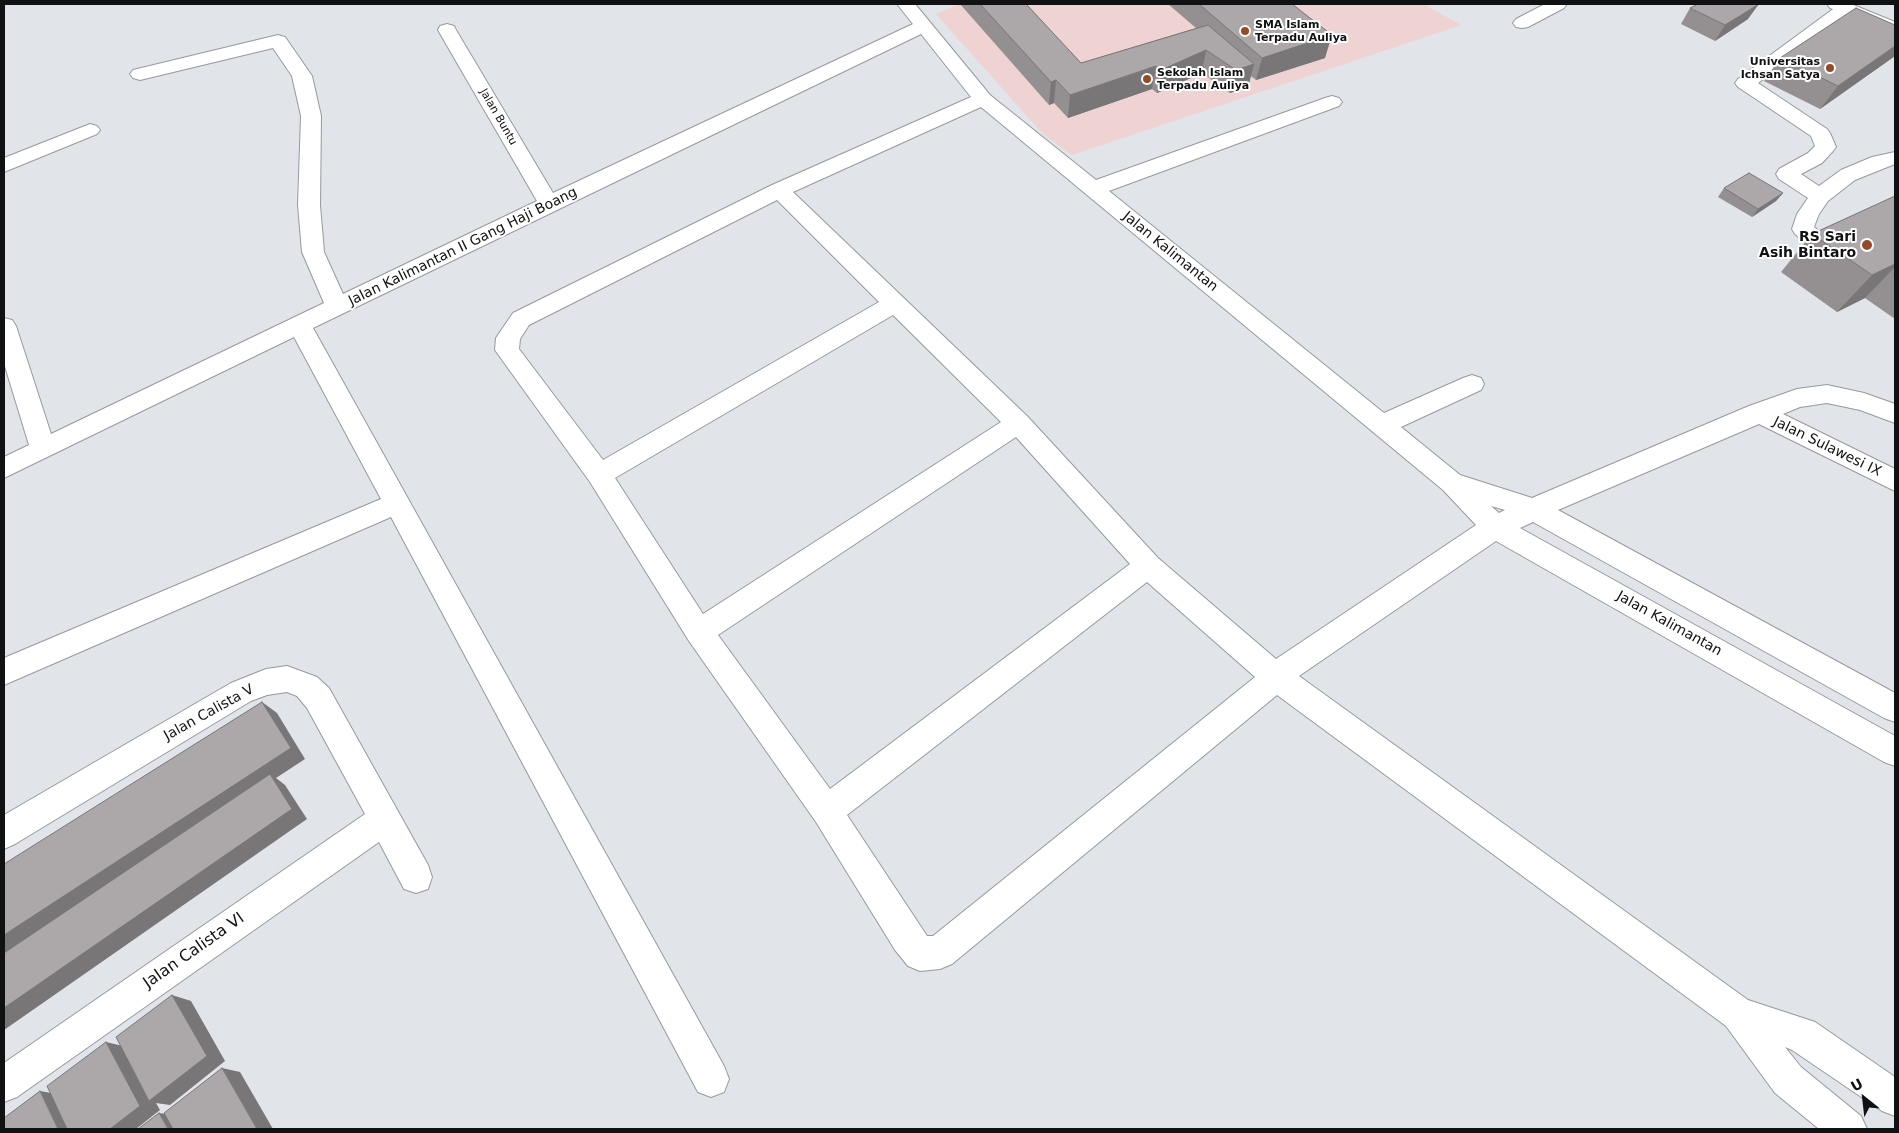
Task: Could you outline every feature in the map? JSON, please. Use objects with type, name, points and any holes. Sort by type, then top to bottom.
[{"type":"street","name":"Jalan Kalimantan","points":[[906,4],[983,99],[1452,483],[1495,527],[1895,752]]},
{"type":"street","points":[[1522,23],[1558,4]]},
{"type":"street","points":[[1820,196],[1786,174],[1815,158],[1826,147],[1820,133],[1745,83],[1841,6],[1895,29]]},
{"type":"street","name":"Jalan Kalimantan II Gang Haji Boang","points":[[4,468],[548,204],[923,26]]},
{"type":"street","name":"Jalan Buntu","points":[[448,30],[548,204]]},
{"type":"street","points":[[140,74],[278,42],[302,76],[311,116],[309,205],[312,252],[337,308]]},
{"type":"street","points":[[983,99],[780,190],[521,319],[508,338],[507,350],[599,475],[699,632],[827,811],[907,938],[920,954],[940,952],[1276,677],[1495,527],[1533,509],[1797,398],[1827,394],[1864,402],[1895,414]]},
{"type":"street","points":[[1093,189],[1332,102]]},
{"type":"street","points":[[4,166],[90,130]]},
{"type":"street","points":[[1895,158],[1879,162],[1848,175],[1820,196],[1808,214],[1803,229],[1819,243],[1895,294]]},
{"type":"street","points":[[780,190],[1018,423],[1148,566],[1276,677],[1738,1014],[1788,1080],[1848,1129]]},
{"type":"street","points":[[599,475],[895,303]]},
{"type":"street","points":[[4,326],[43,449]]},
{"type":"street","points":[[300,326],[395,504],[711,1079]]},
{"type":"street","points":[[1381,425],[1472,384]]},
{"type":"street","name":"Jalan Sulawesi IX","points":[[1758,413],[1895,481]]},
{"type":"street","points":[[699,632],[1018,423]]},
{"type":"street","name":"Jalan Kalimantan","points":[[1452,483],[1533,509],[1895,708]]},
{"type":"street","points":[[4,672],[395,504]]},
{"type":"street","points":[[827,811],[1148,566]]},
{"type":"street","name":"Jalan Calista V","points":[[4,833],[241,692],[266,682],[287,679],[307,686],[318,698],[416,877]]},
{"type":"street","name":"Jalan Calista VI","points":[[4,1084],[385,818]]},
{"type":"street","points":[[1738,1014],[1802,1035],[1895,1098]]},
{"type":"shaded area","name":"Sekolah Islam Terpadu Auliya","points":[[959,4],[1423,4],[1461,25],[1072,155],[1042,133],[936,14]]},
{"type":"building","points":[[980,4],[1026,4],[1081,63],[1208,25],[1254,64],[1236,70],[1206,50],[1161,70],[1156,66],[1070,95],[1056,80],[1051,82]]},
{"type":"building","points":[[1199,4],[1292,4],[1332,35],[1262,58]]},
{"type":"building","points":[[1698,4],[1759,4],[1725,25],[1690,8]]},
{"type":"building","points":[[1856,8],[1895,25],[1895,46],[1838,86],[1780,58]]},
{"type":"building","points":[[1749,173],[1783,193],[1758,209],[1724,188]]},
{"type":"building","points":[[1895,196],[1895,264],[1872,275],[1812,234]]},
{"type":"building","points":[[262,702],[291,748],[4,935],[4,864]]},
{"type":"building","points":[[270,774],[292,809],[4,1008],[4,953]]},
{"type":"building","points":[[172,995],[207,1056],[149,1101],[116,1037]]},
{"type":"building","points":[[106,1042],[140,1106],[110,1129],[67,1129],[47,1086]]},
{"type":"building","points":[[222,1068],[257,1129],[173,1129],[164,1113]]},
{"type":"building","points":[[40,1091],[58,1129],[4,1129],[4,1118]]},
{"type":"building","points":[[159,1113],[168,1129],[138,1129]]},
{"type":"place","name":"SMA Islam Terpadu Auliya","points":[[1245,31]]},
{"type":"place","name":"Universitas Ichsan Satya","points":[[1830,68]]},
{"type":"place","name":"Sekolah Islam Terpadu Auliya","points":[[1147,79]]},
{"type":"place","name":"RS Sari Asih Bintaro","points":[[1867,245]]}]
